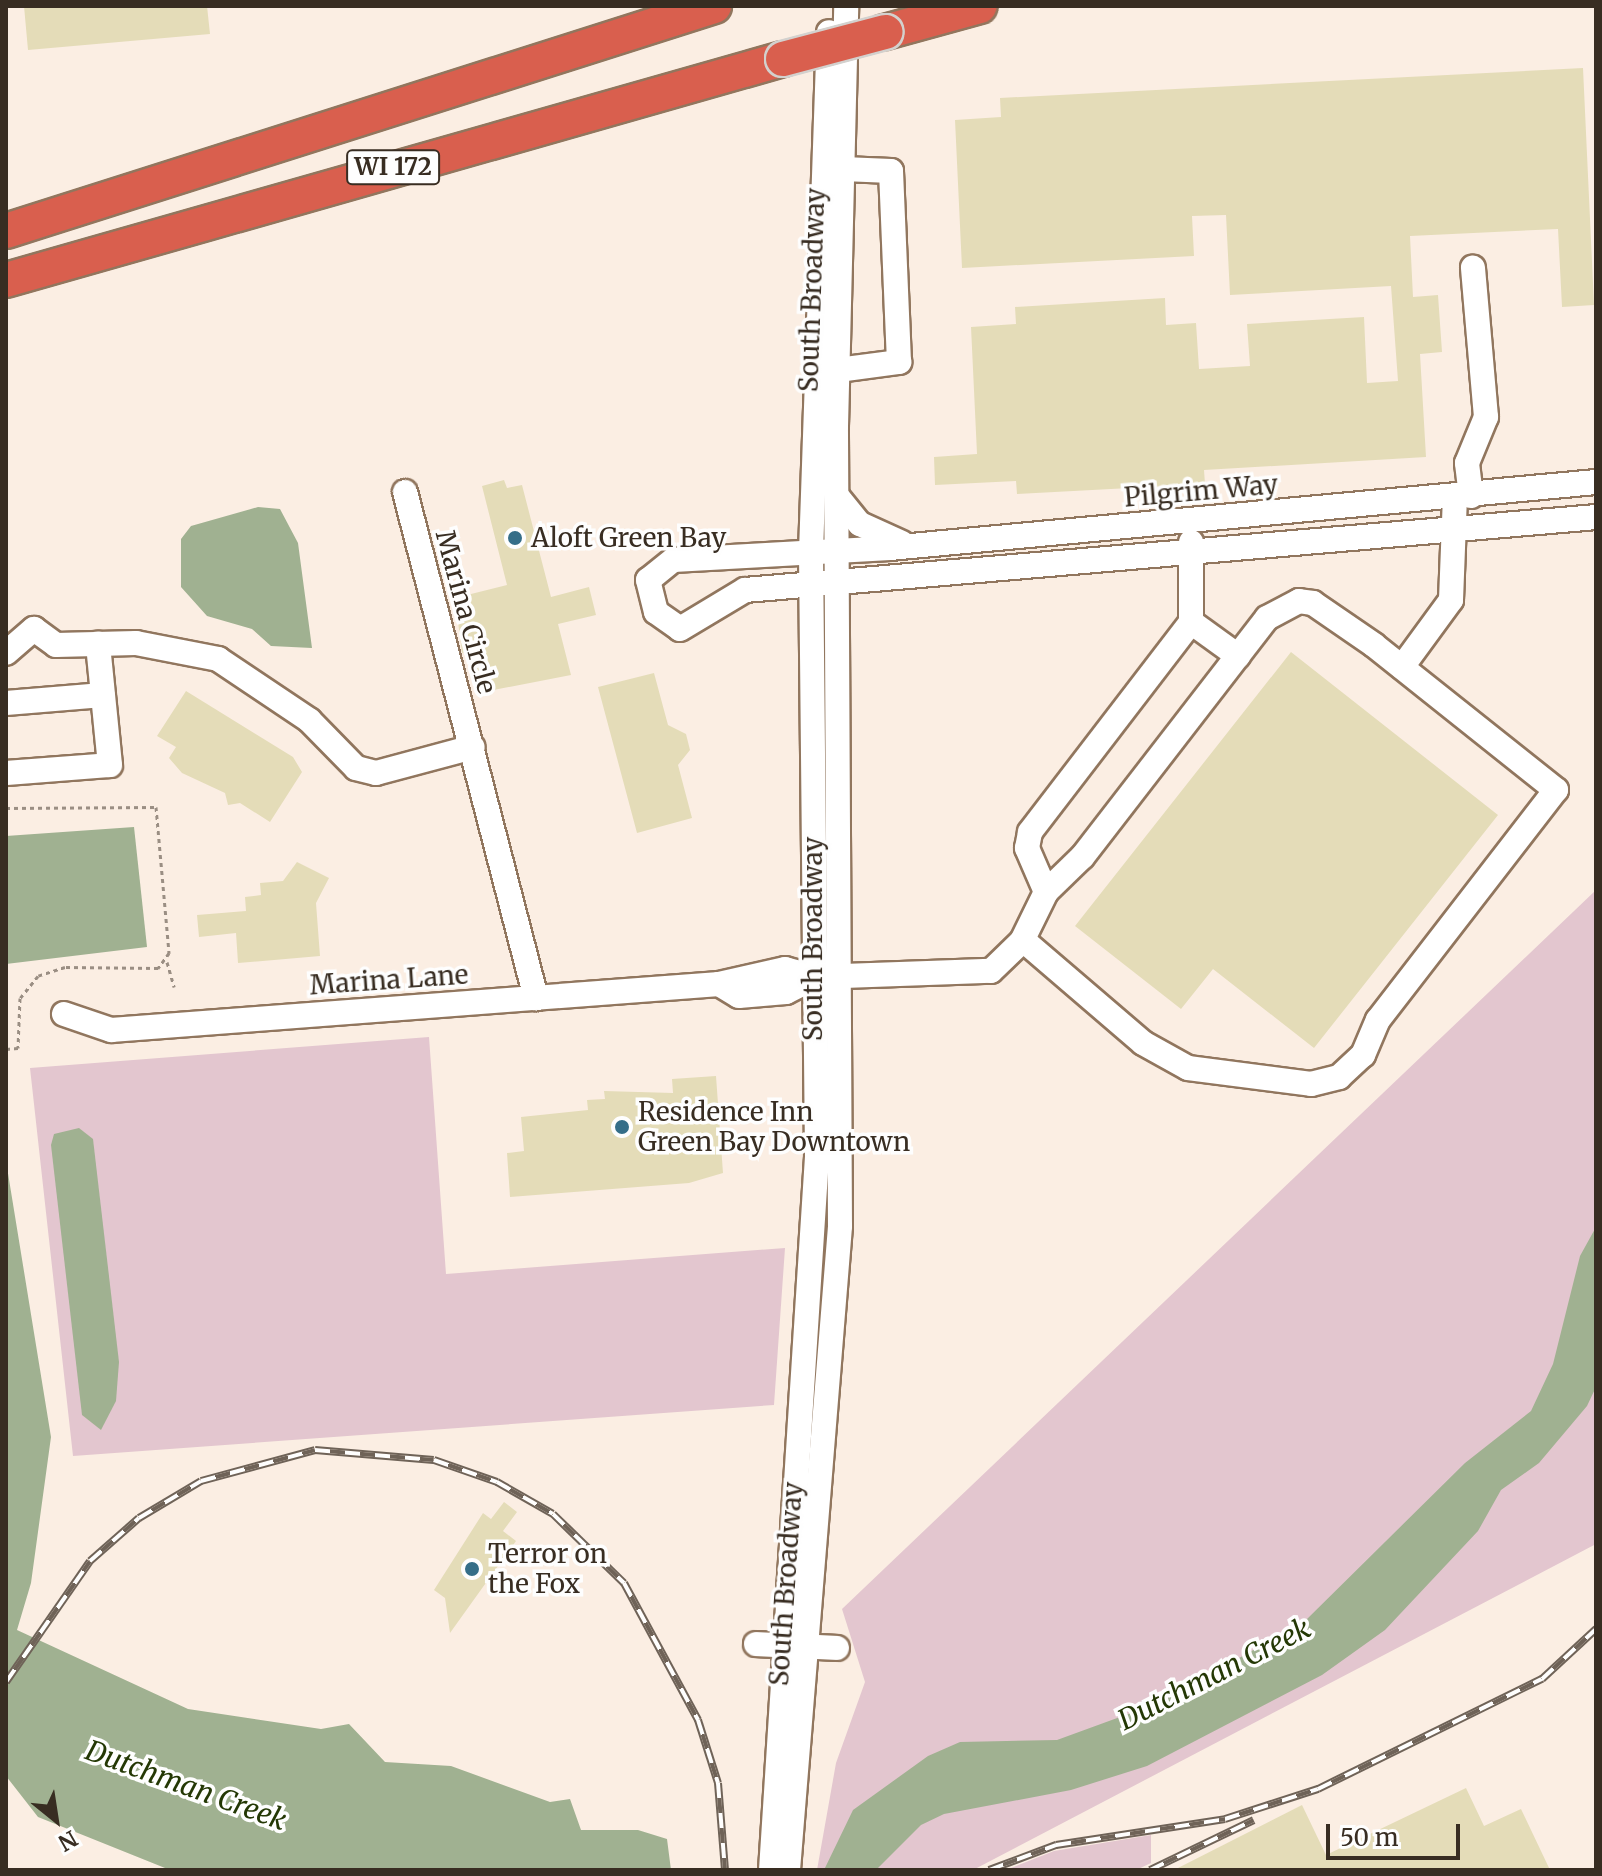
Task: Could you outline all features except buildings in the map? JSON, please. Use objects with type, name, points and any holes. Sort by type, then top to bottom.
[{"type":"highway","name":"WI 172","points":[[6,231],[714,6]]},
{"type":"highway","name":"WI 172","points":[[6,280],[980,6]]},
{"type":"street","name":"South Broadway","points":[[771,1870],[783,1646],[817,1156],[811,552],[831,6]]},
{"type":"street","name":"South Broadway","points":[[788,1870],[809,1648],[840,1226],[837,496],[846,6]]},
{"type":"street","points":[[838,370],[899,362],[891,171],[843,169]]},
{"type":"street","points":[[1402,667],[1451,600],[1456,533],[1467,463],[1486,417],[1473,268]]},
{"type":"street","name":"Pilgrim Way","points":[[811,585],[730,593],[707,618],[680,629],[656,612],[648,580],[673,560],[839,552],[902,543],[1463,497],[1596,482]]},
{"type":"street","name":"Marina Circle","points":[[405,492],[536,998]]},
{"type":"street","points":[[837,496],[860,524],[902,543]]},
{"type":"street","points":[[811,585],[1456,533],[1596,517]]},
{"type":"street","points":[[1023,940],[1143,1043],[1188,1068],[1311,1084],[1339,1077],[1363,1055],[1378,1020],[1556,790],[1334,616],[1299,601],[1267,618],[1082,857],[1046,892],[1027,848],[1030,832],[1191,622],[1191,520]]},
{"type":"street","points":[[1191,622],[1238,656]]},
{"type":"street","points":[[6,653],[34,629],[56,645],[136,643],[218,659],[309,720],[356,768],[400,769],[473,747]]},
{"type":"street","points":[[6,773],[110,765],[98,644]]},
{"type":"street","points":[[6,703],[103,695]]},
{"type":"street","name":"Marina Lane","points":[[64,1014],[111,1030],[719,984],[739,996],[786,992],[815,977],[980,974],[1001,965],[1023,940],[1046,892]]},
{"type":"street","points":[[756,1644],[837,1648]]},
{"type":"path","points":[[6,808],[156,807],[167,962],[174,987]]},
{"type":"path","points":[[6,1049],[18,1048],[20,998],[38,976],[65,967],[115,972],[167,962]]},
{"type":"shaded area","points":[[1596,890],[1596,1544],[973,1870],[817,1870],[836,1763],[865,1682],[842,1609]]},
{"type":"shaded area","points":[[429,1037],[446,1274],[785,1248],[774,1405],[73,1456],[30,1068]]},
{"type":"shaded area","points":[[1151,1835],[1151,1863],[1136,1870],[1006,1870],[1054,1851]]},
{"type":"water","points":[[258,507],[280,509],[298,543],[312,648],[271,646],[252,629],[207,616],[181,587],[181,539],[191,526]]},
{"type":"water","points":[[134,827],[147,947],[6,964],[6,836]]},
{"type":"water","points":[[79,1128],[93,1139],[119,1362],[116,1401],[101,1430],[82,1415],[51,1145],[54,1134]]},
{"type":"water","name":"Dutchman Creek","points":[[6,1161],[51,1437],[31,1583],[17,1630],[188,1709],[321,1729],[349,1724],[385,1762],[451,1766],[550,1802],[570,1799],[581,1830],[638,1830],[667,1839],[671,1870],[170,1870],[38,1817],[6,1776]]},
{"type":"water","name":"Dutchman Creek","points":[[1596,1227],[1596,1387],[1587,1406],[1539,1463],[1501,1490],[1478,1531],[1385,1630],[1322,1675],[1147,1766],[1071,1790],[944,1814],[921,1825],[876,1870],[824,1870],[853,1810],[928,1756],[960,1742],[1057,1740],[1161,1702],[1305,1621],[1465,1463],[1531,1411],[1553,1364],[1580,1256]]},
{"type":"railway","points":[[6,1682],[90,1561],[139,1518],[201,1481],[315,1450],[434,1460],[497,1482],[553,1514],[624,1583],[698,1720],[718,1783],[725,1870]]},
{"type":"railway","points":[[989,1870],[1056,1845],[1225,1819],[1318,1789],[1542,1679],[1596,1629]]},
{"type":"railway","points":[[1150,1870],[1254,1820]]},
{"type":"place","name":"Aloft Green Bay","points":[[515,538]]},
{"type":"place","name":"Residence Inn Green Bay Downtown","points":[[622,1127]]},
{"type":"place","name":"Terror on the Fox","points":[[472,1569]]}]
